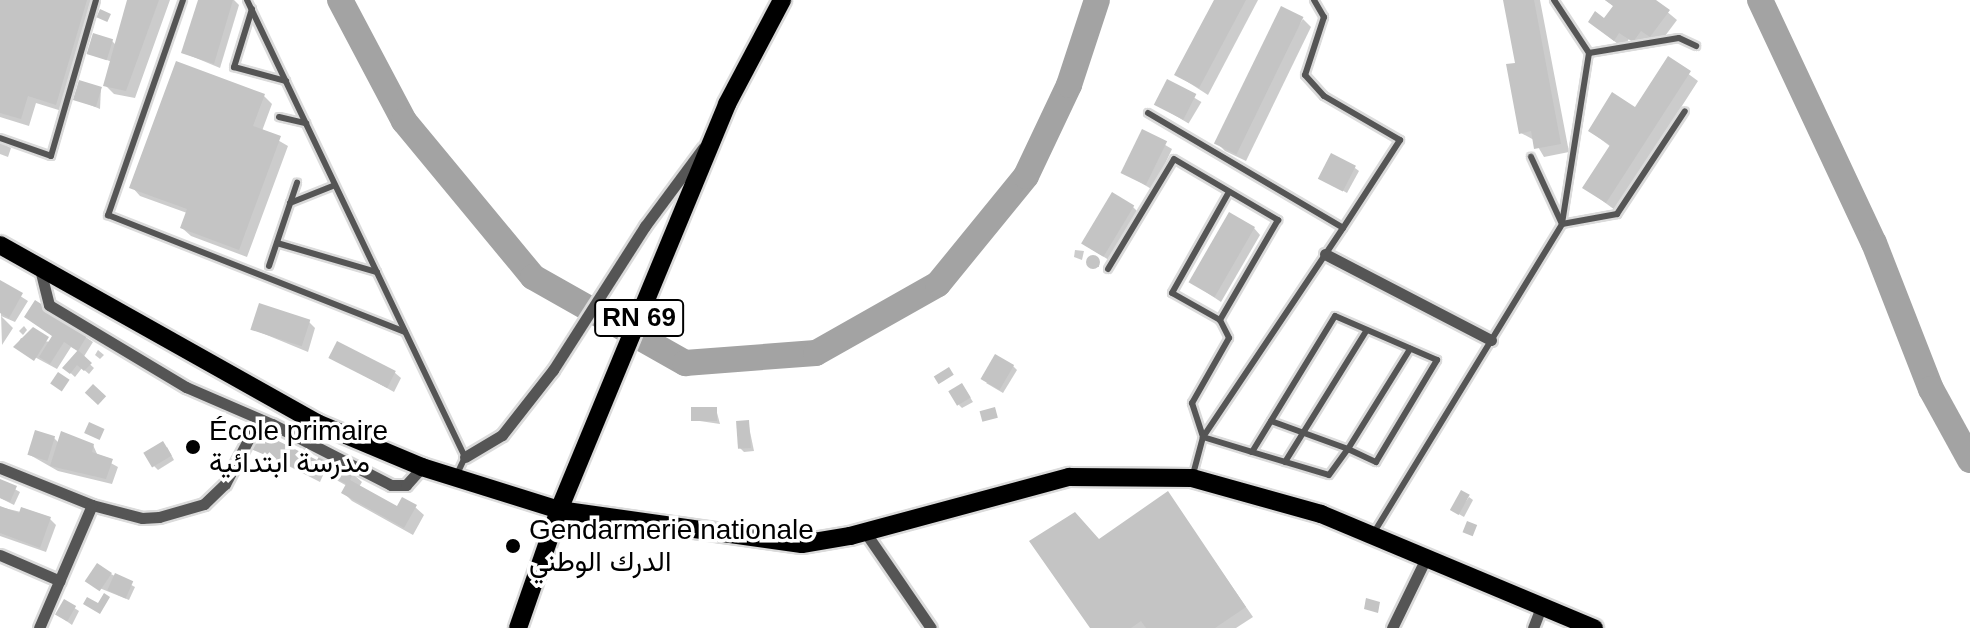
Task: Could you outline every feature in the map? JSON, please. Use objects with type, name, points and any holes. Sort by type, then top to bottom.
[{"type":"main road","name":"RN 69","points":[[518,628],[559,510],[715,132],[782,0]]},
{"type":"main road","points":[[0,245],[317,423],[422,467],[559,510],[802,544],[865,532],[1069,477],[1192,478],[1228,484],[1373,534],[1594,628]]},
{"type":"street","points":[[465,457],[502,435],[553,370],[645,226],[715,132]]},
{"type":"street","points":[[1325,254],[1491,340]]},
{"type":"street","points":[[40,269],[49,305],[186,387],[259,419],[391,485],[406,485],[422,467]]},
{"type":"street","points":[[0,468],[92,505],[142,518],[204,504],[225,484],[259,419]]},
{"type":"street","points":[[39,628],[92,505]]},
{"type":"street","points":[[865,532],[931,628]]},
{"type":"street","points":[[0,555],[60,581]]},
{"type":"street","points":[[1392,628],[1427,556]]},
{"type":"street","points":[[1533,628],[1541,607]]},
{"type":"lane","points":[[0,138],[51,156],[96,0]]},
{"type":"lane","points":[[183,0],[108,215],[405,332]]},
{"type":"lane","points":[[247,0],[465,457],[456,477]]},
{"type":"lane","points":[[1192,478],[1203,437],[1400,140],[1324,96],[1305,75],[1324,17],[1314,0]]},
{"type":"lane","points":[[1373,534],[1562,224],[1589,53],[1554,0]]},
{"type":"lane","points":[[252,9],[234,67],[286,81]]},
{"type":"lane","points":[[1589,53],[1679,38],[1696,46]]},
{"type":"lane","points":[[1562,224],[1617,214],[1685,111]]},
{"type":"lane","points":[[1148,113],[1343,228]]},
{"type":"lane","points":[[279,117],[306,123]]},
{"type":"lane","points":[[1531,157],[1562,224]]},
{"type":"lane","points":[[1108,269],[1174,159],[1278,220],[1220,320]]},
{"type":"lane","points":[[269,266],[297,183]]},
{"type":"lane","points":[[290,203],[335,185]]},
{"type":"lane","points":[[1203,437],[1192,403],[1229,338],[1220,320],[1172,293],[1229,192]]},
{"type":"lane","points":[[277,243],[377,272]]},
{"type":"lane","points":[[1252,452],[1335,316],[1437,360],[1376,462],[1271,421]]},
{"type":"lane","points":[[1285,462],[1367,330]]},
{"type":"lane","points":[[1203,437],[1329,475],[1410,349]]},
{"type":"building","points":[[0,0],[87,0],[56,105],[28,96],[21,119],[0,113]]},
{"type":"building","points":[[127,0],[159,0],[126,91],[103,86]]},
{"type":"building","points":[[198,0],[233,0],[214,64],[181,53]]},
{"type":"building","points":[[1214,0],[1246,0],[1199,88],[1174,75]]},
{"type":"building","points":[[1503,0],[1534,0],[1561,144],[1534,149],[1531,131],[1519,134],[1506,64],[1515,63]]},
{"type":"building","points":[[1605,0],[1656,0],[1670,10],[1650,37],[1641,31],[1633,42],[1619,33],[1614,41],[1588,22],[1595,11],[1604,18],[1613,6]]},
{"type":"building","points":[[1281,6],[1303,17],[1236,154],[1214,144]]},
{"type":"building","points":[[100,9],[111,14],[107,22],[96,17]]},
{"type":"building","points":[[93,33],[113,39],[107,60],[87,54]]},
{"type":"building","points":[[1668,56],[1691,71],[1606,203],[1582,188],[1610,145],[1588,131],[1612,92],[1635,107]]},
{"type":"building","points":[[176,61],[265,94],[253,126],[281,136],[239,250],[180,228],[187,209],[129,188]]},
{"type":"building","points":[[1167,79],[1196,94],[1183,120],[1154,105]]},
{"type":"building","points":[[79,80],[102,87],[96,107],[73,100]]},
{"type":"building","points":[[1142,129],[1167,141],[1146,185],[1121,173]]},
{"type":"building","points":[[1331,153],[1356,166],[1343,192],[1318,179]]},
{"type":"building","points":[[1112,192],[1134,205],[1103,257],[1081,243]]},
{"type":"building","points":[[1229,212],[1255,227],[1214,297],[1188,282]]},
{"type":"building","points":[[1093,255],[1100,262],[1093,269],[1086,262]]},
{"type":"building","points":[[0,280],[23,293],[9,318],[0,313]]},
{"type":"building","points":[[35,300],[88,334],[78,351],[64,342],[50,364],[39,357],[52,336],[24,317]]},
{"type":"building","points":[[259,303],[310,320],[302,346],[250,330]]},
{"type":"building","points":[[33,327],[49,337],[34,361],[13,347]]},
{"type":"building","points":[[337,341],[396,371],[387,388],[328,358]]},
{"type":"building","points":[[78,350],[92,363],[84,371],[77,365],[70,374],[62,368]]},
{"type":"building","points":[[995,354],[1014,365],[1000,390],[980,379]]},
{"type":"building","points":[[949,367],[954,375],[939,384],[934,377]]},
{"type":"building","points":[[58,372],[70,380],[62,391],[50,384]]},
{"type":"building","points":[[962,383],[971,398],[957,406],[948,391]]},
{"type":"building","points":[[93,384],[106,396],[98,405],[85,393]]},
{"type":"building","points":[[691,407],[717,407],[717,421],[691,421]]},
{"type":"building","points":[[995,407],[998,418],[982,422],[980,411]]},
{"type":"building","points":[[749,420],[751,448],[738,449],[736,421]]},
{"type":"building","points":[[89,422],[105,429],[100,440],[84,433]]},
{"type":"building","points":[[35,430],[55,436],[47,461],[27,455]]},
{"type":"building","points":[[61,431],[94,444],[92,452],[113,459],[106,479],[50,466]]},
{"type":"building","points":[[260,432],[317,460],[321,453],[354,472],[350,480],[397,506],[402,497],[417,505],[404,528],[341,493],[346,484],[316,467],[311,475],[251,449]]},
{"type":"building","points":[[163,441],[172,456],[152,467],[143,453]]},
{"type":"building","points":[[0,479],[17,486],[10,502],[0,498]]},
{"type":"building","points":[[1461,490],[1470,495],[1459,515],[1450,510]]},
{"type":"building","points":[[1168,491],[1246,607],[1215,628],[1146,628],[1141,621],[1131,628],[1090,628],[1029,541],[1075,512],[1099,539]]},
{"type":"building","points":[[0,506],[19,513],[21,507],[51,517],[40,548],[0,533]]},
{"type":"building","points":[[1467,521],[1477,525],[1473,536],[1463,532]]},
{"type":"building","points":[[97,563],[112,573],[100,591],[85,581]]},
{"type":"building","points":[[115,573],[133,581],[126,598],[107,590]]},
{"type":"building","points":[[104,593],[110,597],[100,614],[83,604],[87,597],[98,603]]},
{"type":"building","points":[[1366,598],[1380,602],[1378,613],[1364,609]]},
{"type":"building","points":[[64,599],[76,606],[67,622],[55,615]]},
{"type":"waterway","points":[[340,0],[404,121],[533,277],[685,363],[816,353],[938,284],[1026,176],[1069,85],[1097,0]]},
{"type":"waterway","points":[[1760,0],[1874,243],[1931,389],[1970,460]]},
{"type":"place","name":"École primaire مدرسة ابتدائية","points":[[193,447]]},
{"type":"place","name":"Gendarmerie nationale الدرك الوطني","points":[[513,546]]}]
